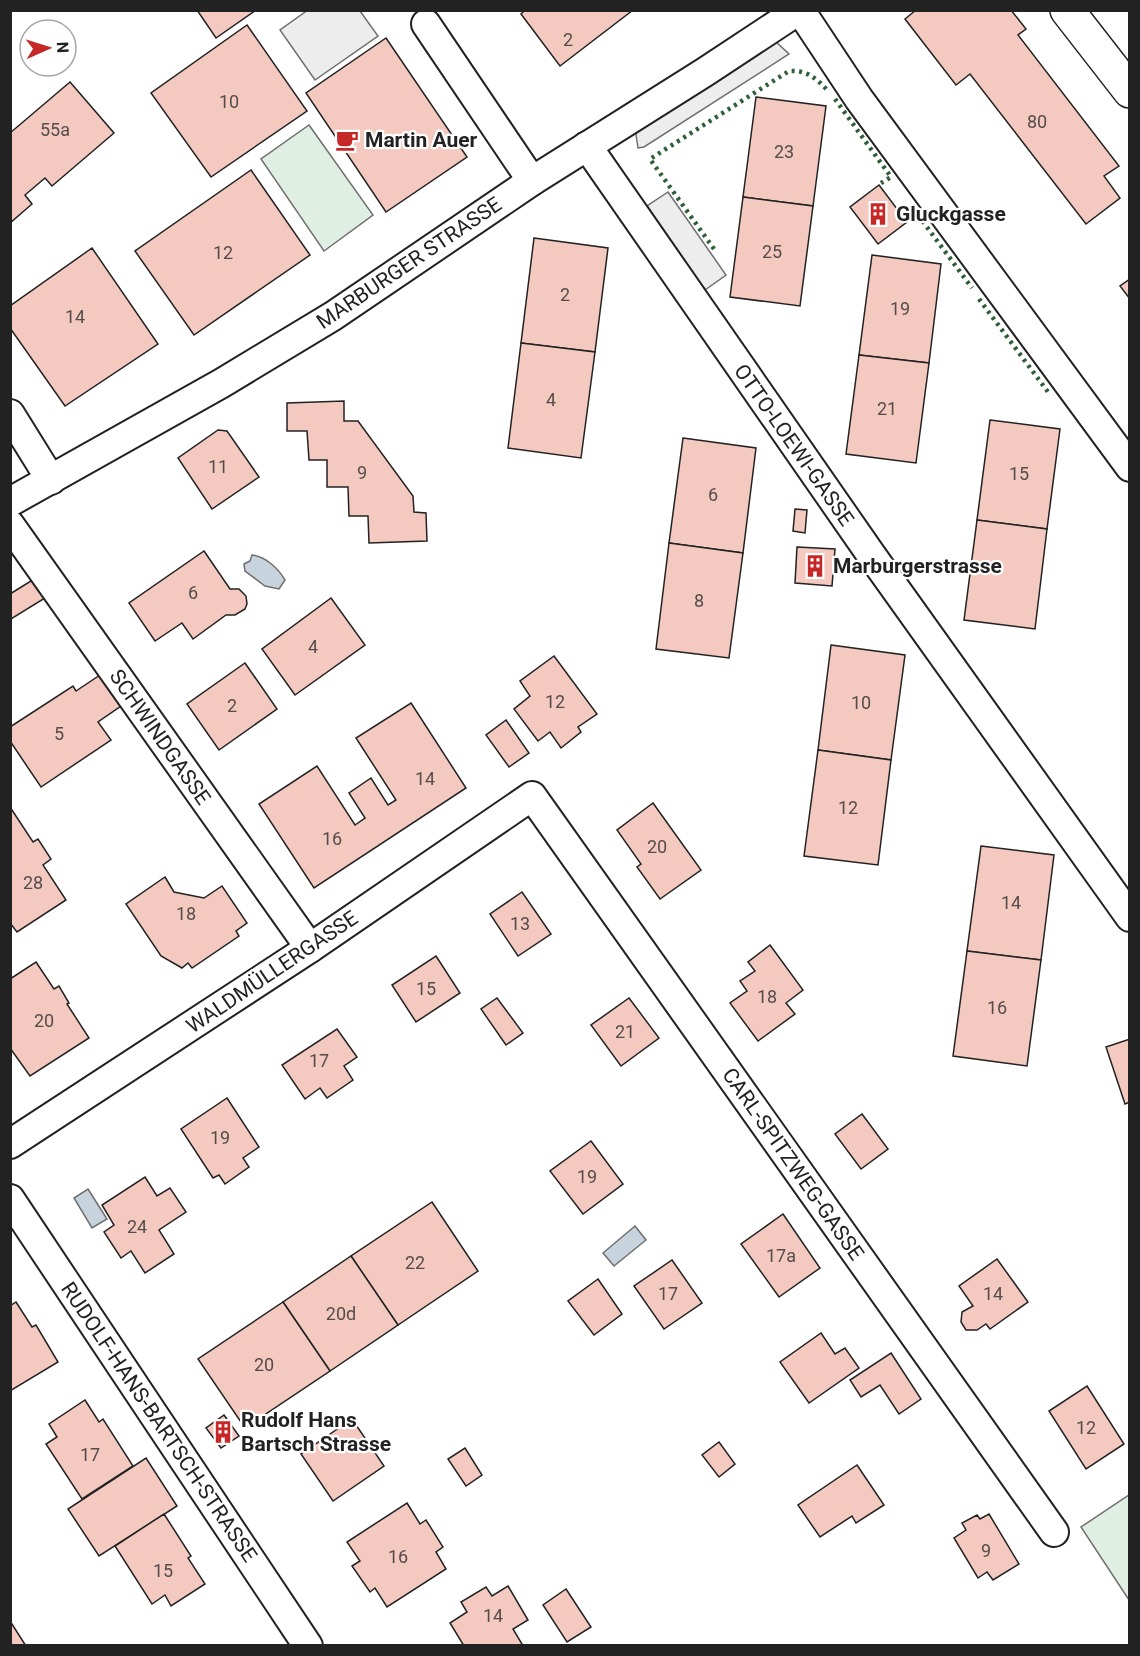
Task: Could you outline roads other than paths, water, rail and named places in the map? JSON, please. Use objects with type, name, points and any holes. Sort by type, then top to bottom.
[{"type":"main road","points":[[1067,10],[1130,91]]},
{"type":"street","name":"MARBURGER STRASSE","points":[[10,502],[222,383],[333,316],[532,181],[800,10]]},
{"type":"street","points":[[800,10],[859,99],[1130,467]]},
{"type":"street","points":[[426,24],[532,181]]},
{"type":"street","name":"OTTO-LOEWI-GASSE","points":[[587,146],[879,566],[1130,918]]},
{"type":"street","points":[[10,414],[51,480]]},
{"type":"street","name":"SCHWINDGASSE","points":[[10,525],[310,948]]},
{"type":"street","name":"WALDMÜLLERGASSE","points":[[10,1144],[310,948],[532,796]]},
{"type":"street","name":"CARL-SPITZWEG-GASSE","points":[[532,796],[1054,1532]]},
{"type":"street","name":"RUDOLF-HANS-BARTSCH-STRASSE","points":[[10,1199],[308,1646]]},
{"type":"place","name":"Martin Auer","points":[[347,140]]},
{"type":"place","name":"Gluckgasse","points":[[878,214]]},
{"type":"place","name":"Marburgerstrasse","points":[[815,566]]},
{"type":"place","name":"Rudolf Hans Bartsch Strasse","points":[[223,1432]]}]
